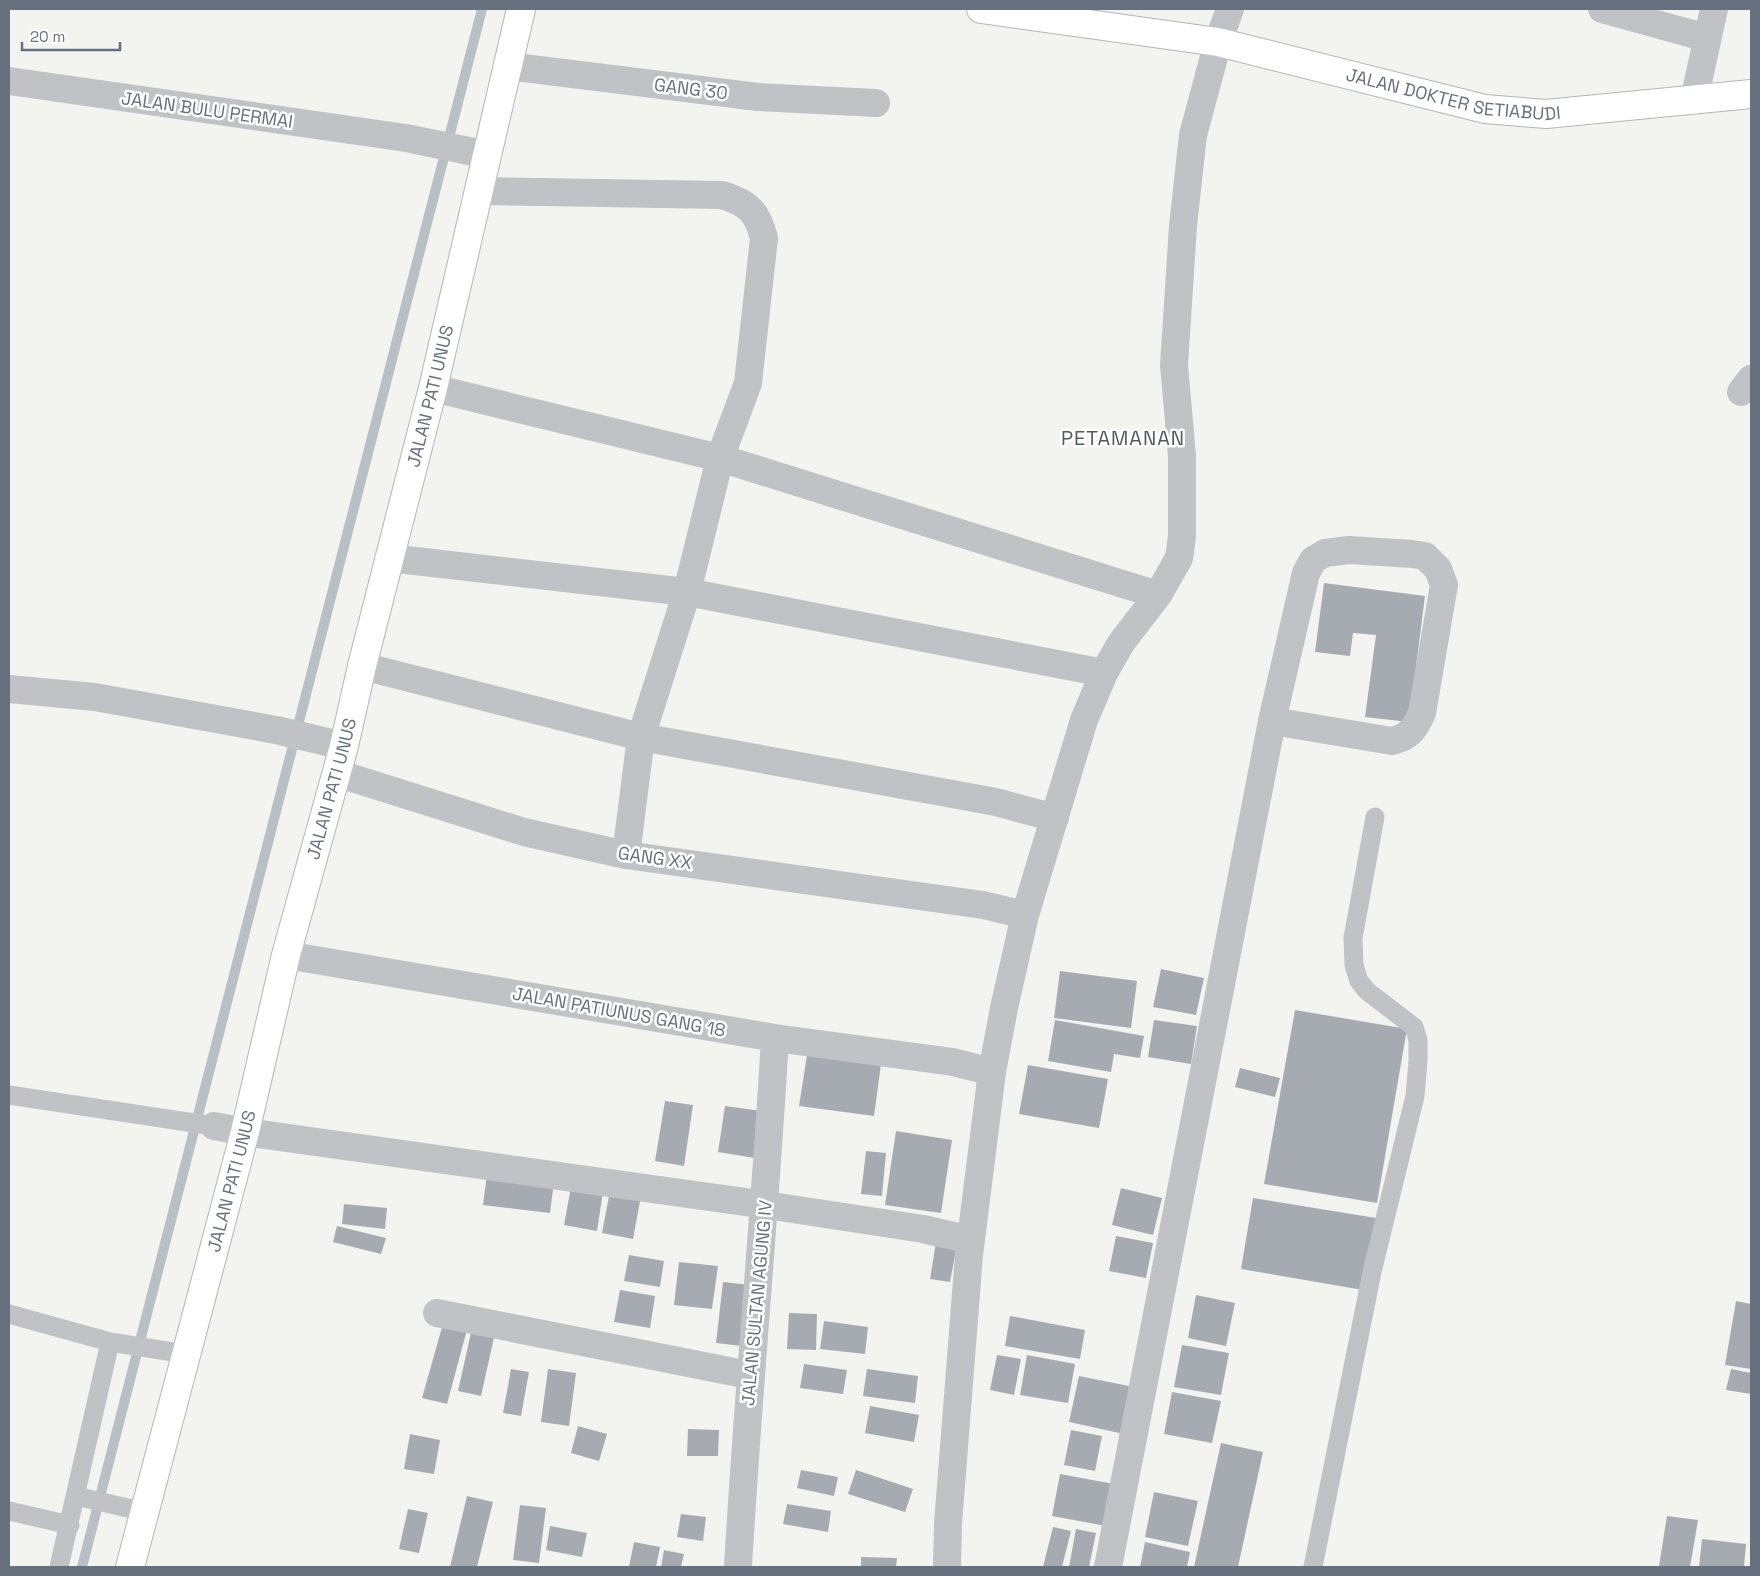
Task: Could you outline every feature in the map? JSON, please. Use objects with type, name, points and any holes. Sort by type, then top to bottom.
[{"type":"main road","name":"JALAN PATI UNUS","points":[[136,1566],[134,1510],[175,1353],[245,1132],[286,955],[344,746],[389,558],[434,388],[481,191],[521,9]]},
{"type":"main road","name":"JALAN DOKTER SETIABUDI","points":[[981,9],[1218,42],[1485,109],[1546,114],[1751,94]]},
{"type":"street","points":[[947,1567],[962,1238],[974,1068],[1004,1008],[1017,914],[1042,815],[1104,673],[1121,643],[1158,595],[1179,558],[1182,536],[1182,456],[1174,365],[1183,226],[1193,135],[1218,42],[1230,9]]},
{"type":"street","points":[[1602,9],[1707,38]]},
{"type":"street","points":[[1694,100],[1714,9]]},
{"type":"street","name":"GANG 30","points":[[507,66],[758,97],[876,103]]},
{"type":"street","name":"JALAN BULU PERMAI","points":[[9,81],[406,138],[488,155]]},
{"type":"street","points":[[481,191],[722,195],[741,201],[759,219],[764,238],[748,383],[720,458],[687,592],[641,737],[626,855]]},
{"type":"street","points":[[434,388],[720,458],[1158,595]]},
{"type":"street","points":[[1108,1567],[1272,721],[1301,592],[1313,560],[1324,553],[1349,550],[1412,554],[1425,556],[1438,569],[1444,584],[1422,713],[1416,728],[1405,738],[1392,742],[1272,721]]},
{"type":"street","points":[[389,558],[687,592],[1104,673]]},
{"type":"street","points":[[362,666],[641,737],[996,802],[1042,815]]},
{"type":"street","points":[[9,689],[95,697],[276,730],[344,746]]},
{"type":"street","name":"GANG XX","points":[[336,773],[524,832],[626,855],[983,905],[1017,914]]},
{"type":"street","name":"JALAN PATIUNUS GANG 18","points":[[286,955],[775,1038],[974,1068]]},
{"type":"street","name":"JALAN SULTAN AGUNG IV","points":[[738,1567],[749,1376],[766,1205],[775,1038]]},
{"type":"street","points":[[214,1126],[245,1132],[766,1205],[923,1229],[962,1238]]},
{"type":"street","points":[[437,1313],[749,1376]]},
{"type":"lane","points":[[1313,1567],[1372,1272],[1415,1096],[1418,1061],[1418,1040],[1414,1027],[1367,991],[1359,982],[1354,965],[1353,938],[1375,817]]},
{"type":"lane","points":[[9,1095],[214,1126]]},
{"type":"lane","points":[[9,1314],[131,1347],[175,1353]]},
{"type":"lane","points":[[60,1567],[110,1342]]},
{"type":"lane","points":[[76,1496],[134,1510]]},
{"type":"lane","points":[[9,1511],[70,1525]]},
{"type":"building","points":[[1324,583],[1425,596],[1409,722],[1365,717],[1376,635],[1353,633],[1350,656],[1315,652]]},
{"type":"building","points":[[1161,969],[1204,978],[1196,1015],[1153,1007]]},
{"type":"building","points":[[1060,971],[1137,981],[1131,1028],[1054,1018]]},
{"type":"building","points":[[1295,1010],[1407,1029],[1377,1203],[1264,1184]]},
{"type":"building","points":[[1055,1020],[1144,1036],[1140,1058],[1114,1054],[1111,1072],[1048,1061]]},
{"type":"building","points":[[1154,1020],[1197,1026],[1191,1064],[1148,1057]]},
{"type":"building","points":[[807,1055],[881,1064],[874,1116],[799,1106]]},
{"type":"building","points":[[1028,1065],[1108,1079],[1099,1128],[1019,1114]]},
{"type":"building","points":[[1240,1068],[1280,1078],[1275,1097],[1235,1087]]},
{"type":"building","points":[[665,1101],[693,1105],[684,1166],[655,1161]]},
{"type":"building","points":[[725,1106],[769,1112],[761,1159],[718,1152]]},
{"type":"building","points":[[896,1131],[952,1140],[941,1213],[885,1205]]},
{"type":"building","points":[[866,1151],[886,1153],[882,1196],[861,1194]]},
{"type":"building","points":[[487,1174],[554,1182],[550,1213],[483,1205]]},
{"type":"building","points":[[571,1187],[603,1192],[597,1231],[564,1225]]},
{"type":"building","points":[[1121,1188],[1162,1198],[1153,1235],[1112,1225]]},
{"type":"building","points":[[610,1191],[641,1196],[633,1239],[602,1233]]},
{"type":"building","points":[[1253,1198],[1376,1218],[1363,1290],[1241,1269]]},
{"type":"building","points":[[344,1204],[387,1208],[385,1229],[342,1224]]},
{"type":"building","points":[[337,1226],[386,1238],[381,1254],[333,1242]]},
{"type":"building","points":[[1116,1236],[1153,1243],[1146,1278],[1109,1271]]},
{"type":"building","points":[[936,1242],[957,1245],[950,1282],[930,1279]]},
{"type":"building","points":[[629,1255],[664,1261],[660,1287],[624,1281]]},
{"type":"building","points":[[679,1262],[718,1266],[712,1309],[674,1305]]},
{"type":"building","points":[[723,1282],[750,1285],[742,1346],[716,1343]]},
{"type":"building","points":[[620,1290],[655,1296],[650,1328],[614,1322]]},
{"type":"building","points":[[1196,1295],[1235,1303],[1226,1346],[1188,1338]]},
{"type":"building","points":[[1736,1301],[1751,1304],[1751,1369],[1725,1365]]},
{"type":"building","points":[[789,1313],[817,1314],[816,1350],[787,1349]]},
{"type":"building","points":[[1010,1316],[1085,1330],[1080,1359],[1005,1346]]},
{"type":"building","points":[[444,1320],[468,1326],[447,1404],[422,1398]]},
{"type":"building","points":[[824,1321],[868,1327],[865,1354],[820,1349]]},
{"type":"building","points":[[472,1328],[495,1333],[481,1396],[458,1391]]},
{"type":"building","points":[[1182,1345],[1229,1353],[1221,1395],[1174,1387]]},
{"type":"building","points":[[997,1355],[1021,1359],[1014,1395],[990,1390]]},
{"type":"building","points":[[1027,1355],[1075,1364],[1068,1403],[1020,1395]]},
{"type":"building","points":[[804,1364],[847,1370],[843,1394],[800,1388]]},
{"type":"building","points":[[511,1369],[529,1372],[521,1416],[503,1413]]},
{"type":"building","points":[[548,1369],[576,1373],[569,1426],[541,1422]]},
{"type":"building","points":[[867,1369],[918,1376],[915,1403],[863,1396]]},
{"type":"building","points":[[1731,1369],[1751,1373],[1751,1394],[1726,1390]]},
{"type":"building","points":[[1079,1376],[1134,1387],[1124,1434],[1069,1422]]},
{"type":"building","points":[[1172,1392],[1221,1401],[1212,1443],[1164,1434]]},
{"type":"building","points":[[870,1406],[919,1415],[914,1442],[865,1433]]},
{"type":"building","points":[[578,1426],[607,1434],[599,1461],[571,1453]]},
{"type":"building","points":[[688,1429],[719,1430],[718,1456],[687,1456]]},
{"type":"building","points":[[1071,1430],[1102,1436],[1095,1471],[1064,1465]]},
{"type":"building","points":[[410,1434],[440,1440],[434,1474],[404,1469]]},
{"type":"building","points":[[1221,1443],[1263,1452],[1238,1567],[1194,1567]]},
{"type":"building","points":[[801,1470],[838,1477],[834,1496],[797,1488]]},
{"type":"building","points":[[856,1470],[913,1489],[905,1512],[848,1494]]},
{"type":"building","points":[[1060,1474],[1114,1484],[1106,1526],[1052,1516]]},
{"type":"building","points":[[1154,1492],[1198,1501],[1188,1546],[1145,1537]]},
{"type":"building","points":[[467,1496],[493,1502],[477,1567],[450,1567]]},
{"type":"building","points":[[787,1504],[831,1511],[828,1532],[783,1524]]},
{"type":"building","points":[[520,1505],[546,1508],[539,1563],[513,1560]]},
{"type":"building","points":[[408,1509],[428,1513],[419,1553],[399,1549]]},
{"type":"building","points":[[681,1514],[706,1517],[703,1541],[677,1537]]},
{"type":"building","points":[[1667,1516],[1698,1520],[1690,1567],[1659,1566]]},
{"type":"building","points":[[550,1526],[587,1533],[582,1557],[546,1550]]},
{"type":"building","points":[[1053,1527],[1071,1531],[1062,1567],[1043,1567]]},
{"type":"building","points":[[1076,1529],[1096,1533],[1089,1567],[1069,1567]]},
{"type":"building","points":[[1702,1539],[1746,1544],[1744,1567],[1699,1567]]},
{"type":"building","points":[[634,1542],[660,1547],[656,1567],[629,1567]]},
{"type":"building","points":[[1145,1542],[1190,1552],[1187,1567],[1140,1567]]},
{"type":"building","points":[[664,1550],[684,1554],[681,1567],[661,1567]]},
{"type":"building","points":[[861,1557],[897,1558],[896,1567],[861,1567]]},
{"type":"waterway","points":[[82,1567],[482,9]]},
{"type":"district","name":"PETAMANAN","points":[[1123,438]]}]
